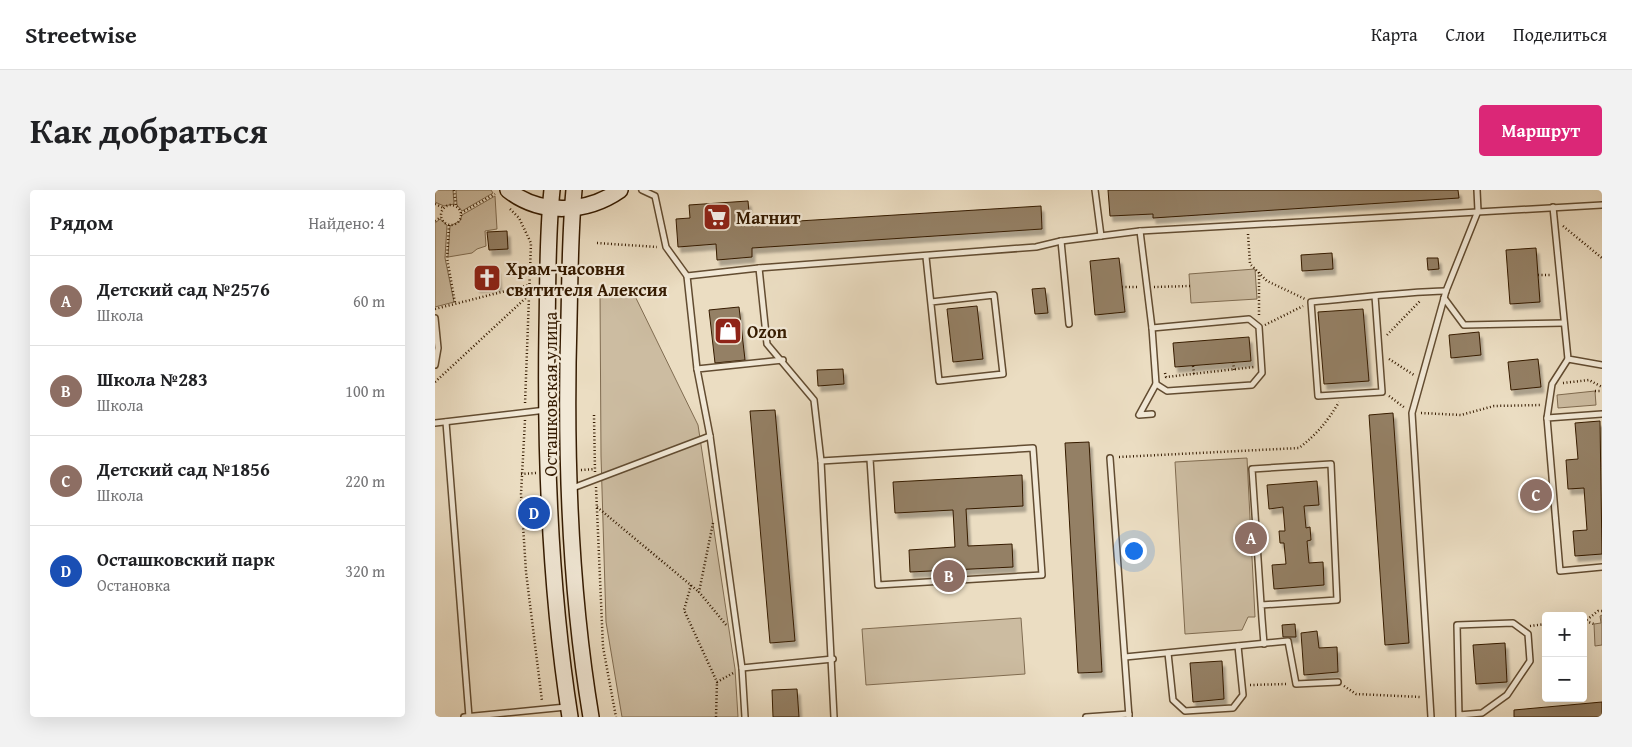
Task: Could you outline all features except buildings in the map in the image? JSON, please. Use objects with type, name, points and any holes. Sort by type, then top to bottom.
[{"type":"main road","name":"Осташковская улица","points":[[552,190],[550,208],[546,410],[551,534],[558,625],[569,712]]},
{"type":"main road","name":"Осташковская улица","points":[[574,190],[566,408],[568,489],[578,623],[591,717]]},
{"type":"main road","points":[[502,195],[550,208],[572,208],[589,206],[620,190]]},
{"type":"lane","points":[[642,190],[655,196],[666,247],[687,276],[697,369],[710,436],[739,641],[745,717]]},
{"type":"lane","points":[[1095,190],[1101,236]]},
{"type":"lane","points":[[1431,717],[1413,413],[1446,291],[1478,211],[1477,190]]},
{"type":"lane","points":[[687,276],[759,268],[926,257],[1036,247],[1061,241],[1140,231],[1602,205]]},
{"type":"lane","points":[[1553,207],[1568,359],[1552,384],[1547,418],[1560,571],[1602,568]]},
{"type":"lane","points":[[1140,231],[1152,328],[1156,384],[1139,415],[1152,414]]},
{"type":"lane","points":[[1061,241],[1069,324]]},
{"type":"lane","points":[[926,257],[939,381],[1003,374],[994,295],[931,302]]},
{"type":"lane","points":[[759,268],[767,344],[783,360],[814,400],[821,461],[833,659],[834,717]]},
{"type":"lane","points":[[1375,296],[1382,392],[1318,396],[1311,302],[1375,296],[1446,291]]},
{"type":"lane","points":[[1444,298],[1464,325],[1564,323]]},
{"type":"lane","points":[[435,318],[438,348],[435,365]]},
{"type":"lane","points":[[1152,328],[1249,319],[1259,327],[1262,373],[1252,385],[1167,391],[1156,384]]},
{"type":"lane","points":[[1568,359],[1602,365]]},
{"type":"lane","points":[[697,369],[783,360]]},
{"type":"lane","points":[[435,423],[546,410]]},
{"type":"lane","points":[[1547,418],[1602,414]]},
{"type":"lane","points":[[446,422],[469,716]]},
{"type":"lane","points":[[568,489],[710,436]]},
{"type":"lane","points":[[821,461],[1033,448],[1042,575],[878,585],[870,459]]},
{"type":"lane","points":[[1086,717],[1129,716],[1110,458]]},
{"type":"lane","points":[[1261,605],[1337,600],[1331,464],[1252,469],[1261,605],[1264,644]]},
{"type":"lane","points":[[1513,623],[1528,634],[1530,661],[1507,695],[1482,713],[1459,716],[1457,625],[1513,623]]},
{"type":"lane","points":[[1125,657],[1288,641],[1296,684],[1339,682]]},
{"type":"lane","points":[[1168,653],[1173,700],[1185,712],[1233,708],[1243,695],[1238,646]]},
{"type":"lane","points":[[742,668],[833,659]]},
{"type":"lane","points":[[464,717],[516,714],[543,709],[569,712]]},
{"type":"path","points":[[449,225],[459,221],[461,213],[456,206],[454,190]]},
{"type":"path","points":[[493,190],[502,195]]},
{"type":"path","points":[[461,213],[502,195]]},
{"type":"path","points":[[435,204],[444,208]]},
{"type":"path","points":[[435,221],[441,217],[444,208],[449,205],[456,206]]},
{"type":"path","points":[[507,206],[519,218],[531,243],[521,494],[526,572],[543,709]]},
{"type":"path","points":[[441,217],[449,225],[447,258],[455,303]]},
{"type":"path","points":[[1554,219],[1602,258]]},
{"type":"path","points":[[1247,225],[1250,264],[1267,281],[1311,302]]},
{"type":"path","points":[[597,243],[666,247]]},
{"type":"path","points":[[1259,272],[1259,327],[1311,302]]},
{"type":"path","points":[[1538,275],[1559,274]]},
{"type":"path","points":[[435,309],[529,285]]},
{"type":"path","points":[[1379,344],[1429,292]]},
{"type":"path","points":[[435,382],[529,295]]},
{"type":"path","points":[[1379,353],[1423,380]]},
{"type":"path","points":[[1233,362],[1234,370]]},
{"type":"path","points":[[1193,366],[1194,374]]},
{"type":"path","points":[[1552,384],[1589,380],[1602,389]]},
{"type":"path","points":[[1595,391],[1602,389]]},
{"type":"path","points":[[1110,458],[1299,448],[1326,424],[1343,394]]},
{"type":"path","points":[[1449,414],[1461,415],[1494,406],[1549,405]]},
{"type":"path","points":[[594,415],[603,647],[616,717]]},
{"type":"path","points":[[699,592],[718,494]]},
{"type":"path","points":[[597,507],[699,592],[739,641]]},
{"type":"path","points":[[691,585],[684,610],[717,682],[717,717]]},
{"type":"path","points":[[1587,619],[1602,611]]},
{"type":"path","points":[[1587,623],[1594,624]]},
{"type":"path","points":[[717,682],[742,668]]},
{"type":"path","points":[[1339,682],[1356,694],[1430,697]]},
{"type":"path","points":[[1242,685],[1296,684]]},
{"type":"shaded area","points":[[435,190],[453,190],[454,204],[444,206],[435,202]]},
{"type":"shaded area","points":[[456,190],[491,190],[493,193],[462,211],[457,205]]},
{"type":"shaded area","points":[[495,196],[497,229],[485,231],[486,246],[472,253],[448,257],[450,226],[460,221],[462,215]]},
{"type":"shaded area","points":[[440,219],[447,225],[445,258],[454,302],[435,307],[435,223]]},
{"type":"shaded area","points":[[1255,269],[1257,299],[1191,303],[1189,274]]},
{"type":"shaded area","points":[[633,292],[698,425],[735,669],[738,717],[622,717],[606,622],[601,456],[600,293]]},
{"type":"shaded area","points":[[1595,391],[1596,405],[1558,408],[1557,395]]},
{"type":"shaded area","points":[[1247,458],[1255,617],[1248,617],[1242,630],[1185,634],[1175,462]]},
{"type":"shaded area","points":[[1602,615],[1602,645],[1595,646],[1594,624],[1601,623],[1600,616]]},
{"type":"shaded area","points":[[1021,618],[1025,674],[866,685],[862,629]]},
{"type":"place","name":"Магнит","points":[[717,217]]},
{"type":"place","name":"Храм-часовня святителя Алексия","points":[[487,278]]},
{"type":"place","name":"Ozon","points":[[728,331]]},
{"type":"place","name":"Детский сад №1856","points":[[1536,495]]},
{"type":"place","name":"Осташковский парк","points":[[534,513]]},
{"type":"place","name":"Детский сад №2576","points":[[1251,538]]},
{"type":"place","name":"Школа №283","points":[[949,576]]}]
